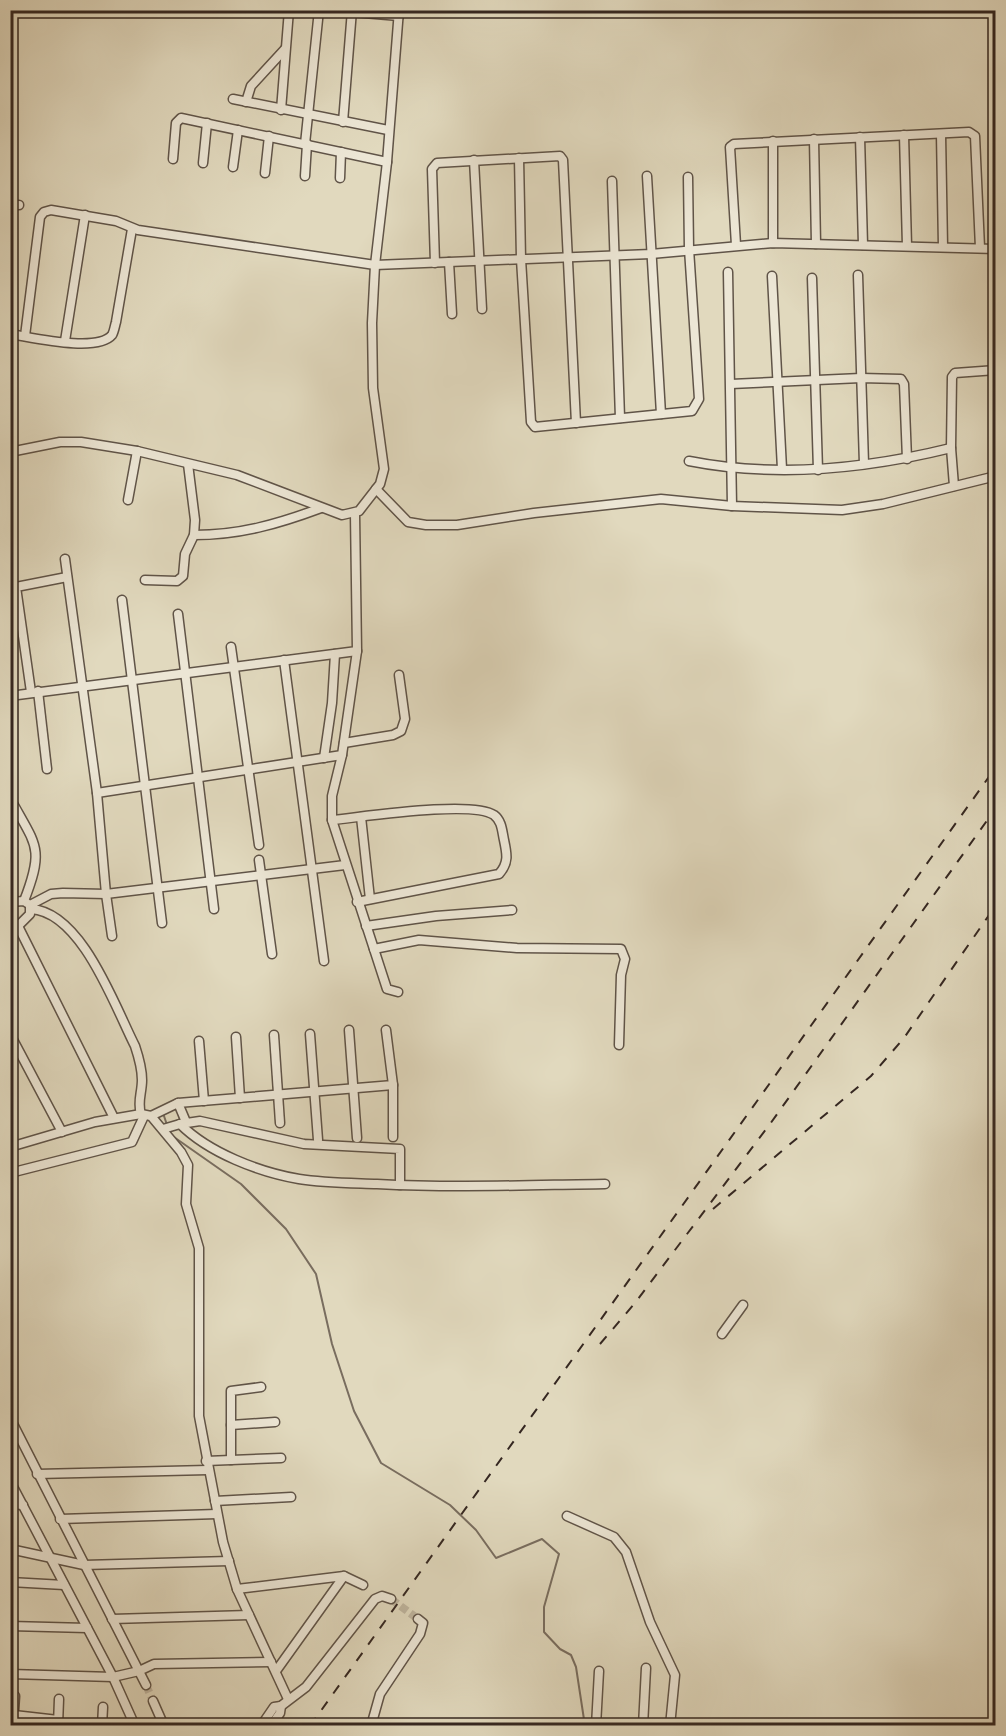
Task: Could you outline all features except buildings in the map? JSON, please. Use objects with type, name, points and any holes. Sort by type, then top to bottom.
[{"type":"street","points":[[281,110],[289,10]]},
{"type":"street","points":[[304,176],[319,10]]},
{"type":"street","points":[[328,10],[399,13],[387,162],[375,265],[373,388],[384,464],[383,476],[376,489],[355,514],[357,651],[342,755],[332,796],[332,820],[357,902],[387,989],[398,993]]},
{"type":"street","points":[[344,122],[352,12]]},
{"type":"street","points":[[246,102],[251,86],[285,48]]},
{"type":"street","points":[[233,99],[388,130]]},
{"type":"street","points":[[173,159],[177,119],[207,123],[387,162]]},
{"type":"street","points":[[203,163],[207,123]]},
{"type":"street","points":[[233,167],[238,130]]},
{"type":"street","points":[[736,245],[730,147],[743,142],[969,132],[975,136],[980,248]]},
{"type":"street","points":[[941,134],[944,248]]},
{"type":"street","points":[[904,135],[907,246]]},
{"type":"street","points":[[265,173],[269,136]]},
{"type":"street","points":[[860,137],[863,245]]},
{"type":"street","points":[[814,139],[816,244]]},
{"type":"street","points":[[773,141],[773,243]]},
{"type":"street","points":[[340,178],[341,152]]},
{"type":"street","points":[[435,263],[432,169],[437,163],[560,156],[569,257],[576,423]]},
{"type":"street","points":[[519,158],[521,259],[531,422],[535,427],[692,411],[699,399],[689,249],[688,177]]},
{"type":"street","points":[[474,160],[482,261],[482,309]]},
{"type":"street","points":[[647,176],[661,414]]},
{"type":"street","points":[[612,181],[620,418]]},
{"type":"street","points":[[25,336],[40,217],[51,210],[116,221],[135,230],[375,265],[651,254],[773,243],[996,249]]},
{"type":"street","points":[[65,341],[85,215]]},
{"type":"street","points":[[10,334],[88,344],[112,335],[135,230]]},
{"type":"street","points":[[449,262],[452,314]]},
{"type":"street","points":[[728,272],[732,506]]},
{"type":"street","points":[[858,275],[864,464]]},
{"type":"street","points":[[772,276],[782,469]]},
{"type":"street","points":[[812,278],[818,470]]},
{"type":"street","points":[[954,486],[951,448],[952,376],[955,373],[996,370]]},
{"type":"street","points":[[731,384],[894,377],[901,379],[904,384],[907,459]]},
{"type":"street","points":[[10,452],[60,442],[81,442],[137,451],[272,486],[342,515],[355,514]]},
{"type":"street","points":[[688,461],[733,470],[818,470],[907,459],[951,448]]},
{"type":"street","points":[[128,500],[137,451]]},
{"type":"street","points":[[145,580],[181,579],[187,546],[194,535],[195,520],[188,464]]},
{"type":"street","points":[[376,489],[392,504],[403,519],[426,525],[457,525],[534,513],[661,500],[732,506],[842,510],[883,504],[996,476]]},
{"type":"street","points":[[194,535],[225,535],[272,526],[321,508]]},
{"type":"street","points":[[64,559],[97,793],[112,936]]},
{"type":"street","points":[[47,769],[16,587],[67,578]]},
{"type":"street","points":[[122,600],[162,923]]},
{"type":"street","points":[[178,615],[214,909]]},
{"type":"street","points":[[231,647],[259,844]]},
{"type":"street","points":[[10,696],[357,651]]},
{"type":"street","points":[[324,758],[332,703],[334,654]]},
{"type":"street","points":[[284,660],[324,960]]},
{"type":"street","points":[[344,743],[393,735],[401,731],[405,719],[399,675]]},
{"type":"street","points":[[97,793],[342,755]]},
{"type":"street","points":[[10,798],[34,842],[37,855],[36,871],[28,905],[30,914],[14,928],[114,1118]]},
{"type":"street","points":[[332,820],[471,808],[485,811],[501,822],[507,856],[505,868],[499,874],[357,902]]},
{"type":"street","points":[[361,817],[370,899]]},
{"type":"street","points":[[260,860],[272,954]]},
{"type":"street","points":[[28,905],[51,894],[106,894],[158,889],[345,865]]},
{"type":"street","points":[[10,902],[28,905],[44,912],[71,930],[84,946],[135,1046],[141,1064],[142,1083],[138,1105],[149,1114],[210,1147],[257,1167],[298,1179],[400,1185],[605,1184]]},
{"type":"street","points":[[366,926],[436,916],[512,910]]},
{"type":"street","points":[[374,949],[419,940],[516,948],[621,949],[625,959],[621,975],[619,1045]]},
{"type":"street","points":[[348,1029],[357,1138]]},
{"type":"street","points":[[386,1030],[393,1084],[393,1137]]},
{"type":"street","points":[[10,1034],[62,1132]]},
{"type":"street","points":[[310,1034],[318,1140]]},
{"type":"street","points":[[274,1035],[280,1123]]},
{"type":"street","points":[[236,1037],[240,1098]]},
{"type":"street","points":[[199,1041],[204,1101]]},
{"type":"street","points":[[10,1147],[114,1118],[149,1114],[173,1105],[393,1084]]},
{"type":"street","points":[[173,1105],[174,1126],[189,1174],[186,1204],[199,1248],[198,1399],[207,1466],[237,1589],[288,1699]]},
{"type":"street","points":[[10,1173],[132,1142],[149,1114]]},
{"type":"street","points":[[174,1126],[200,1121],[304,1144],[400,1149],[400,1185]]},
{"type":"street","points":[[722,1334],[743,1305]]},
{"type":"street","points":[[231,1460],[231,1391],[261,1387]]},
{"type":"street","points":[[10,1418],[60,1520],[146,1684]]},
{"type":"street","points":[[231,1425],[275,1422]]},
{"type":"street","points":[[37,1474],[207,1466],[231,1460],[281,1458]]},
{"type":"street","points":[[10,1481],[113,1677],[135,1725]]},
{"type":"street","points":[[215,1501],[291,1497]]},
{"type":"street","points":[[10,1504],[23,1505]]},
{"type":"street","points":[[60,1520],[218,1514]]},
{"type":"street","points":[[567,1516],[614,1537],[626,1552],[650,1622],[675,1675],[670,1725]]},
{"type":"street","points":[[10,1550],[84,1565],[229,1562]]},
{"type":"street","points":[[237,1589],[344,1576],[363,1586]]},
{"type":"street","points":[[276,1671],[344,1576]]},
{"type":"street","points":[[10,1582],[64,1585]]},
{"type":"street","points":[[261,1725],[274,1707],[281,1706],[306,1687],[375,1599],[382,1596],[391,1599]]},
{"type":"street","points":[[112,1619],[249,1614]]},
{"type":"street","points":[[371,1725],[380,1694],[420,1634],[423,1623],[418,1619]]},
{"type":"street","points":[[10,1626],[87,1628]]},
{"type":"street","points":[[10,1674],[113,1677],[139,1671],[154,1664],[271,1662]]},
{"type":"street","points":[[643,1725],[646,1668]]},
{"type":"street","points":[[596,1725],[599,1671]]},
{"type":"street","points":[[13,1725],[15,1696]]},
{"type":"street","points":[[14,1716],[58,1723],[59,1699]]},
{"type":"street","points":[[153,1701],[165,1725]]},
{"type":"street","points":[[271,1725],[280,1713],[281,1706]]},
{"type":"street","points":[[102,1725],[103,1707]]},
{"type":"waterway","points":[[163,1113],[167,1125]]},
{"type":"waterway","points":[[169,1130],[171,1135],[241,1184],[286,1229],[316,1274],[332,1344],[354,1411],[381,1463],[450,1505],[476,1530],[496,1558],[542,1539],[559,1554],[544,1607],[544,1632],[560,1649],[571,1655],[576,1667],[585,1726]]},
{"type":"tunnel","points":[[391,1599],[418,1619]]},
{"type":"tunnel","points":[[146,1685],[153,1701]]},
{"type":"railway","points":[[310,1726],[996,767]]},
{"type":"railway","points":[[600,1344],[635,1303],[770,1124],[996,808]]},
{"type":"railway","points":[[713,1209],[871,1076],[904,1038],[996,905]]}]
